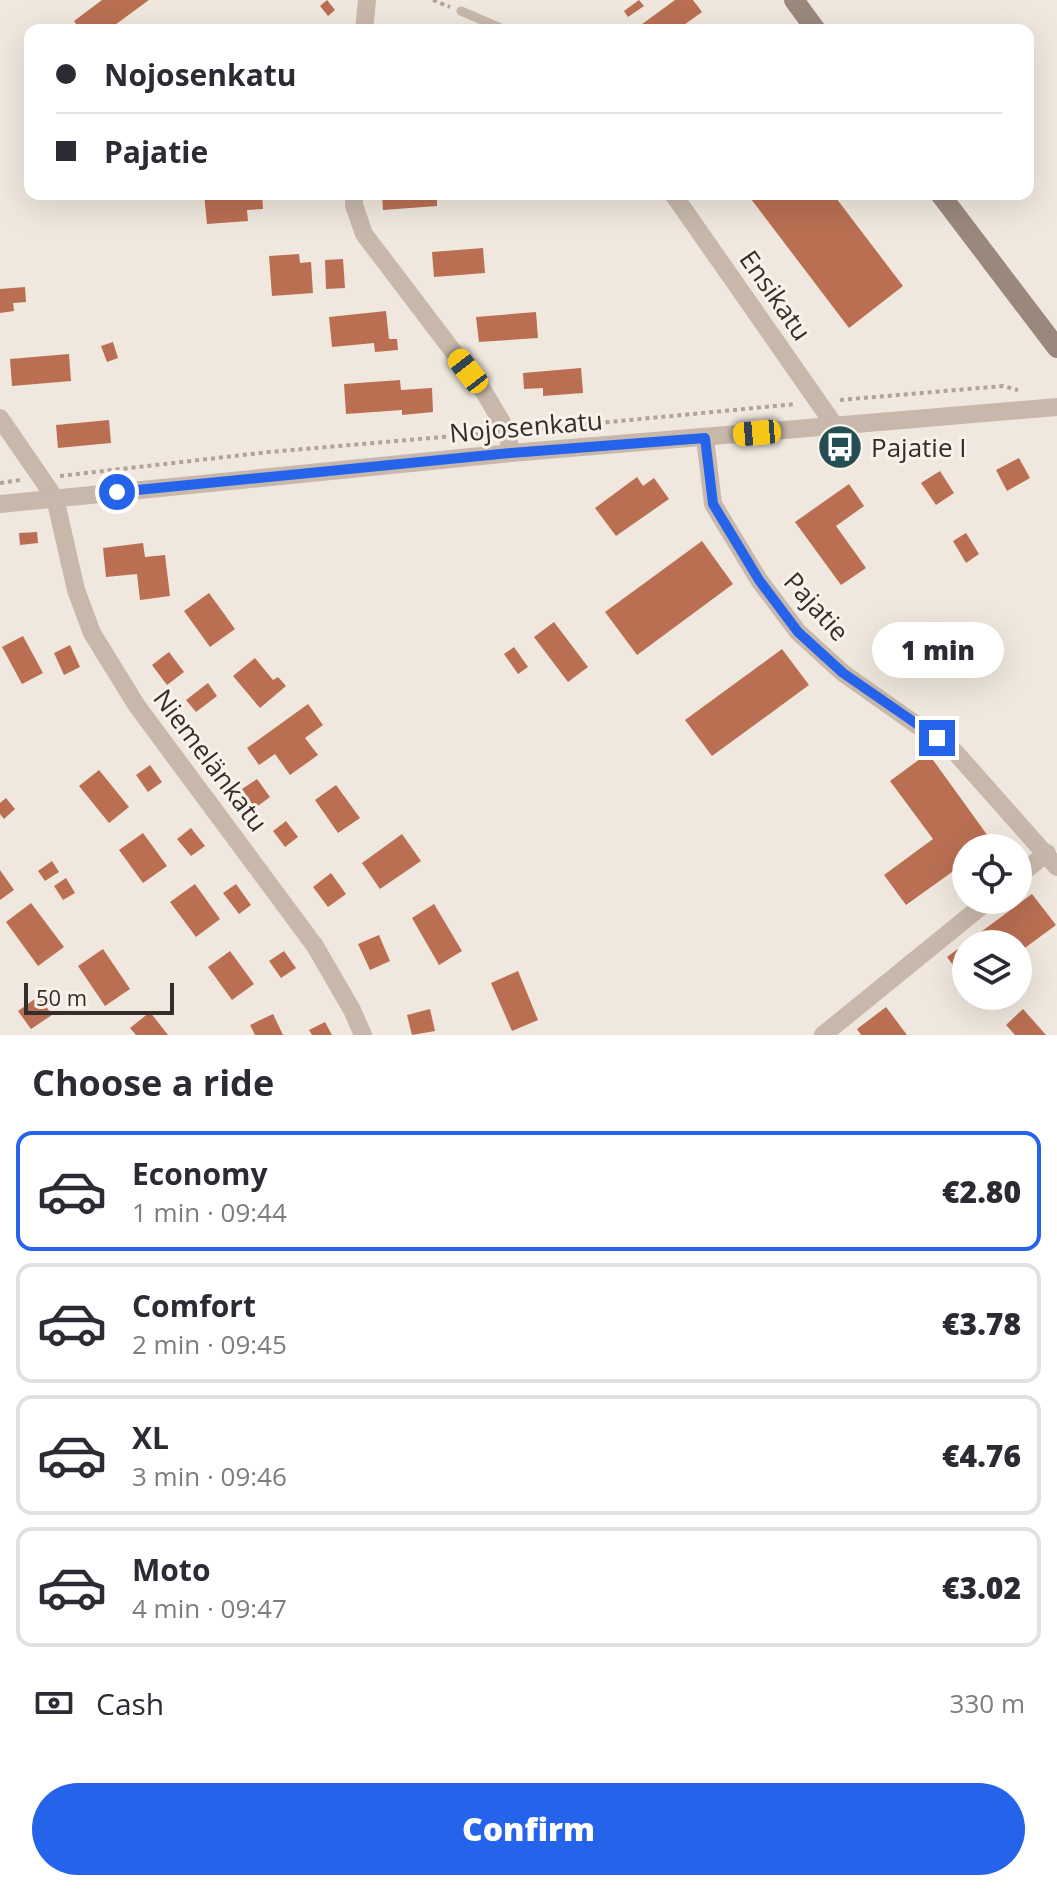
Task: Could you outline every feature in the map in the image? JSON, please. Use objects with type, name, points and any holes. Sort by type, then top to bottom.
[{"type":"main road","points":[[794,0],[812,24]]},
{"type":"main road","points":[[945,200],[1057,348]]},
{"type":"street","points":[[365,24],[367,0]]},
{"type":"street","points":[[354,200],[364,234],[484,392],[507,431],[511,453]]},
{"type":"street","name":"Ensikatu","points":[[677,200],[835,426]]},
{"type":"street","name":"Nojosenkatu","points":[[0,504],[511,453],[1057,407]]},
{"type":"street","points":[[0,418],[55,498]]},
{"type":"street","name":"Pajatie","points":[[705,438],[713,504],[759,580],[798,632],[843,673],[955,752],[1052,860]]},
{"type":"street","name":"Niemelänkatu","points":[[55,498],[76,590],[92,633],[137,706],[315,946],[363,1035]]},
{"type":"street","points":[[1032,869],[1052,860]]},
{"type":"street","points":[[823,1035],[972,914]]},
{"type":"lane","points":[[461,11],[491,24]]},
{"type":"building","points":[[102,0],[149,0],[116,24],[76,24],[74,21]]},
{"type":"building","points":[[327,0],[335,10],[328,16],[320,6]]},
{"type":"building","points":[[639,0],[644,6],[628,17],[624,11]]},
{"type":"building","points":[[675,0],[693,0],[702,12],[685,24],[642,24]]},
{"type":"building","points":[[205,200],[262,200],[263,209],[247,210],[248,221],[207,224]]},
{"type":"building","points":[[382,200],[437,200],[437,206],[383,210]]},
{"type":"building","points":[[752,200],[838,200],[903,286],[849,328]]},
{"type":"building","points":[[483,248],[485,273],[434,277],[432,252]]},
{"type":"building","points":[[299,254],[300,263],[311,262],[313,293],[272,296],[269,256]]},
{"type":"building","points":[[343,259],[345,288],[326,289],[325,260]]},
{"type":"building","points":[[25,287],[26,302],[13,303],[14,311],[0,313],[0,289]]},
{"type":"building","points":[[386,311],[389,339],[397,339],[398,350],[375,352],[374,343],[332,347],[329,317]]},
{"type":"building","points":[[536,312],[538,338],[479,342],[476,317]]},
{"type":"building","points":[[113,342],[118,358],[107,362],[101,346]]},
{"type":"building","points":[[69,354],[71,381],[12,386],[10,359]]},
{"type":"building","points":[[581,368],[583,393],[543,396],[543,388],[524,389],[523,373]]},
{"type":"building","points":[[400,380],[401,390],[432,388],[433,412],[402,415],[402,410],[346,414],[344,384]]},
{"type":"building","points":[[109,420],[111,443],[58,448],[56,425]]},
{"type":"building","points":[[1019,458],[1030,478],[1007,491],[996,470]]},
{"type":"building","points":[[940,471],[954,493],[936,505],[921,483]]},
{"type":"building","points":[[637,477],[643,486],[654,478],[669,499],[616,536],[595,508]]},
{"type":"building","points":[[849,484],[864,506],[836,526],[866,568],[841,585],[795,522]]},
{"type":"building","points":[[37,532],[38,543],[20,545],[19,533]]},
{"type":"building","points":[[966,533],[979,554],[966,563],[953,541]]},
{"type":"building","points":[[702,541],[733,584],[637,655],[605,612]]},
{"type":"building","points":[[143,543],[145,557],[165,555],[170,596],[140,600],[137,574],[106,577],[103,548]]},
{"type":"building","points":[[209,593],[235,629],[210,647],[184,611]]},
{"type":"building","points":[[554,622],[588,667],[568,682],[534,637]]},
{"type":"building","points":[[23,636],[43,673],[22,684],[2,647]]},
{"type":"building","points":[[70,645],[80,667],[64,675],[54,653]]},
{"type":"building","points":[[514,647],[528,667],[518,674],[504,654]]},
{"type":"building","points":[[782,649],[809,685],[712,756],[685,720]]},
{"type":"building","points":[[169,652],[184,672],[167,685],[152,665]]},
{"type":"building","points":[[255,658],[273,680],[278,677],[286,686],[260,708],[233,676]]},
{"type":"building","points":[[208,683],[217,696],[196,712],[186,700]]},
{"type":"building","points":[[308,704],[323,725],[305,738],[318,755],[290,775],[275,754],[259,765],[247,748]]},
{"type":"building","points":[[928,753],[986,834],[952,834],[952,872],[906,905],[884,875],[933,839],[890,781]]},
{"type":"building","points":[[150,765],[162,782],[148,792],[136,775]]},
{"type":"building","points":[[99,770],[129,807],[109,823],[79,786]]},
{"type":"building","points":[[257,779],[270,797],[255,808],[242,789]]},
{"type":"building","points":[[336,785],[360,818],[338,833],[315,800]]},
{"type":"building","points":[[6,798],[15,809],[4,819],[0,814],[0,803]]},
{"type":"building","points":[[286,821],[298,837],[285,847],[273,831]]},
{"type":"building","points":[[191,828],[205,846],[191,856],[177,839]]},
{"type":"building","points":[[143,833],[167,866],[143,883],[119,850]]},
{"type":"building","points":[[402,834],[421,861],[380,889],[362,863]]},
{"type":"building","points":[[52,861],[59,872],[45,881],[38,871]]},
{"type":"building","points":[[0,870],[14,890],[0,900]]},
{"type":"building","points":[[331,873],[346,894],[328,907],[313,887]]},
{"type":"building","points":[[66,878],[75,893],[63,900],[54,886]]},
{"type":"building","points":[[195,884],[220,919],[196,937],[170,902]]},
{"type":"building","points":[[236,884],[251,905],[239,914],[223,893]]},
{"type":"building","points":[[1032,894],[1056,925],[1032,943],[1032,930],[983,930],[1005,914],[1032,914]]},
{"type":"building","points":[[31,903],[64,947],[38,966],[6,922]]},
{"type":"building","points":[[434,904],[462,951],[439,965],[412,918]]},
{"type":"building","points":[[379,935],[390,961],[370,970],[358,944]]},
{"type":"building","points":[[103,949],[130,989],[105,1006],[78,966]]},
{"type":"building","points":[[230,951],[254,984],[232,1000],[208,967]]},
{"type":"building","points":[[284,951],[296,968],[281,978],[269,961]]},
{"type":"building","points":[[518,971],[538,1020],[512,1031],[491,983]]},
{"type":"building","points":[[39,996],[52,1015],[31,1029],[18,1011]]},
{"type":"building","points":[[886,1007],[907,1035],[861,1035],[857,1029]]},
{"type":"building","points":[[430,1009],[435,1031],[412,1035],[407,1015]]},
{"type":"building","points":[[1024,1010],[1046,1035],[1015,1035],[1006,1025]]},
{"type":"building","points":[[150,1012],[168,1035],[136,1035],[130,1028]]},
{"type":"building","points":[[273,1014],[283,1035],[255,1035],[250,1025]]},
{"type":"building","points":[[325,1022],[332,1035],[312,1035],[309,1030]]},
{"type":"place","name":"Pajatie I","points":[[840,447]]},
{"type":"route","points":[[117,492],[511,453],[705,438],[713,504],[759,580],[798,632],[843,673],[937,738]]}]
